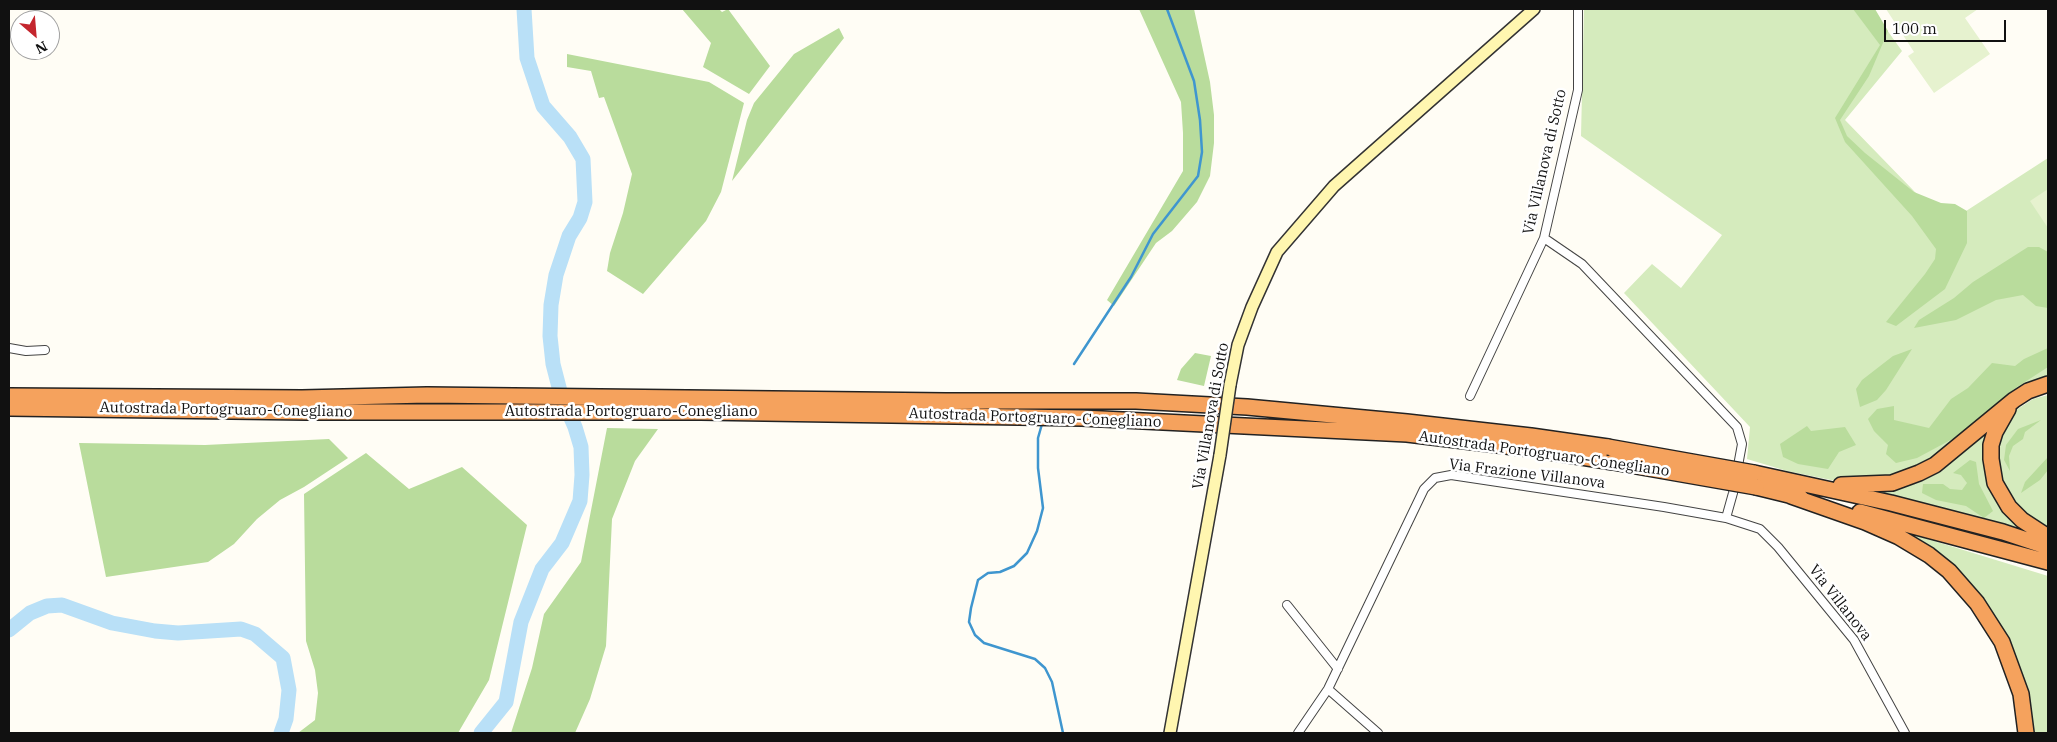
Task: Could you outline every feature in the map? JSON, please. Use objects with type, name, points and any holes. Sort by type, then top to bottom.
[{"type":"highway","points":[[1787,480],[1850,486],[1892,483],[1905,479],[1935,465],[2014,400],[2028,391],[2048,384]]},
{"type":"highway","name":"Autostrada Portogruaro-Conegliano","points":[[9,396],[304,405]]},
{"type":"highway","points":[[2014,400],[2002,418],[1991,445],[1990,459],[1995,483],[2009,507],[2022,520],[2048,537]]},
{"type":"highway","name":"Autostrada Portogruaro-Conegliano","points":[[9,408],[304,405],[700,405],[949,408],[1136,401],[1247,407],[1502,433],[1608,447],[1755,480],[1790,496],[1897,521],[2048,562]]},
{"type":"highway","name":"Autostrada Portogruaro-Conegliano","points":[[949,408],[1082,418],[1407,434],[1755,480],[1787,480],[1891,503],[2003,532],[2048,547]]},
{"type":"highway","points":[[1790,496],[1865,522],[1899,537],[1929,555],[1949,571],[1977,603],[2002,642],[2021,694],[2026,733]]},
{"type":"street","name":"Via Villanova di Sotto","points":[[1170,733],[1238,345],[1252,307],[1278,252],[1334,186],[1534,9]]},
{"type":"street","name":"Via Villanova di Sotto","points":[[1470,396],[1544,238],[1578,90],[1578,9]]},
{"type":"street","points":[[1544,238],[1582,264],[1737,427],[1742,444],[1733,493],[1726,518]]},
{"type":"street","points":[[9,348],[26,351],[45,350]]},
{"type":"street","name":"Via Frazione Villanova","points":[[1298,733],[1328,688],[1424,489],[1435,478],[1451,475],[1726,518]]},
{"type":"street","name":"Via Villanova","points":[[1726,518],[1760,529],[1778,547],[1854,640],[1905,733]]},
{"type":"street","points":[[1287,605],[1338,669]]},
{"type":"street","points":[[1328,688],[1378,733]]},
{"type":"green space","points":[[682,9],[719,9],[722,12],[728,9],[770,66],[749,94],[703,67],[711,43]]},
{"type":"green space","points":[[1139,9],[1194,9],[1210,82],[1214,115],[1214,143],[1210,176],[1197,202],[1172,231],[1156,243],[1114,306],[1107,300],[1183,171],[1181,102]]},
{"type":"green space","points":[[1584,9],[1872,9],[1902,51],[1845,120],[1946,224],[2048,158],[2048,378],[2037,379],[2004,400],[1938,458],[1906,476],[1836,481],[1787,471],[1747,459],[1750,427],[1624,293],[1652,264],[1681,288],[1722,235],[1581,136]]},
{"type":"green space","points":[[1853,9],[1875,9],[1888,31],[1869,76],[1840,120],[1847,136],[1865,153],[1914,192],[1941,203],[1955,204],[1967,211],[1967,243],[1945,289],[1896,326],[1886,322],[1925,274],[1935,259],[1936,249],[1912,216],[1845,142],[1835,118],[1880,45]]},
{"type":"green space","points":[[1886,9],[1978,9],[1965,18],[1990,54],[1934,93],[1908,56],[1914,52]]},
{"type":"green space","points":[[839,28],[844,38],[732,181],[747,120],[754,103],[794,54]]},
{"type":"green space","points":[[567,54],[709,82],[744,103],[721,192],[706,221],[643,294],[607,271],[610,253],[623,213],[632,174],[604,97],[599,98],[591,71],[567,67]]},
{"type":"green space","points":[[2048,189],[2048,228],[2030,201]]},
{"type":"green space","points":[[2028,247],[2039,247],[2048,252],[2048,308],[2036,306],[2023,295],[1996,300],[1956,320],[1914,328],[1919,320],[1954,298],[1973,282]]},
{"type":"green space","points":[[2048,348],[2048,367],[2014,389],[1971,429],[1917,458],[1896,463],[1886,454],[1888,445],[1874,431],[1868,419],[1877,409],[1894,406],[1894,420],[1929,428],[1951,399],[1968,388],[1992,363],[2015,366],[2024,359]]},
{"type":"green space","points":[[1912,349],[1886,390],[1877,400],[1860,407],[1856,389],[1862,380],[1893,356]]},
{"type":"green space","points":[[1195,353],[1211,356],[1204,386],[1177,380],[1181,369]]},
{"type":"green space","points":[[2048,395],[2048,530],[2041,527],[2009,499],[1997,473],[1997,442],[2016,410],[2033,399]]},
{"type":"green space","points":[[2041,420],[2025,432],[2023,439],[2013,446],[2009,456],[2010,471],[2004,460],[2006,445],[2018,429]]},
{"type":"green space","points":[[1991,425],[1983,459],[1992,489],[2033,535],[1877,493],[1918,483],[1942,471]]},
{"type":"green space","points":[[1807,426],[1811,431],[1845,427],[1856,445],[1839,452],[1828,469],[1798,464],[1783,457],[1780,444]]},
{"type":"green space","points":[[607,428],[658,429],[635,461],[612,519],[606,646],[590,699],[575,733],[511,733],[532,668],[544,614],[581,562]]},
{"type":"green space","points":[[329,439],[348,458],[304,487],[280,500],[257,519],[234,544],[208,562],[106,577],[79,443],[205,445]]},
{"type":"green space","points":[[366,453],[409,489],[462,467],[527,525],[489,680],[458,733],[298,733],[315,720],[318,693],[315,670],[306,641],[304,494]]},
{"type":"green space","points":[[2048,457],[2048,470],[2040,480],[2021,493],[2025,482]]},
{"type":"green space","points":[[1970,460],[1976,462],[1979,484],[1993,511],[1984,518],[1966,506],[1936,500],[1922,493],[1923,484],[1943,484],[1950,489],[1962,490],[1967,483],[1961,475],[1953,473]]},
{"type":"green space","points":[[1895,529],[2048,576],[2048,733],[2029,733],[1991,616]]},
{"type":"waterway","points":[[481,733],[506,702],[521,622],[542,569],[562,543],[580,501],[582,475],[581,447],[575,427],[561,395],[553,364],[550,336],[551,305],[556,275],[569,236],[580,218],[585,202],[583,159],[570,137],[543,106],[527,58],[524,9]]},
{"type":"waterway","points":[[1074,364],[1131,277],[1153,234],[1198,176],[1202,152],[1200,120],[1194,81],[1167,9]]},
{"type":"waterway","points":[[1042,424],[1038,438],[1038,468],[1043,508],[1037,531],[1027,553],[1014,566],[1000,572],[988,573],[978,580],[969,622],[975,635],[984,643],[1035,659],[1045,668],[1052,682],[1063,733]]},
{"type":"waterway","points":[[9,630],[30,613],[47,606],[62,605],[112,623],[155,631],[178,633],[241,629],[255,634],[283,658],[289,690],[286,719],[281,733]]}]
